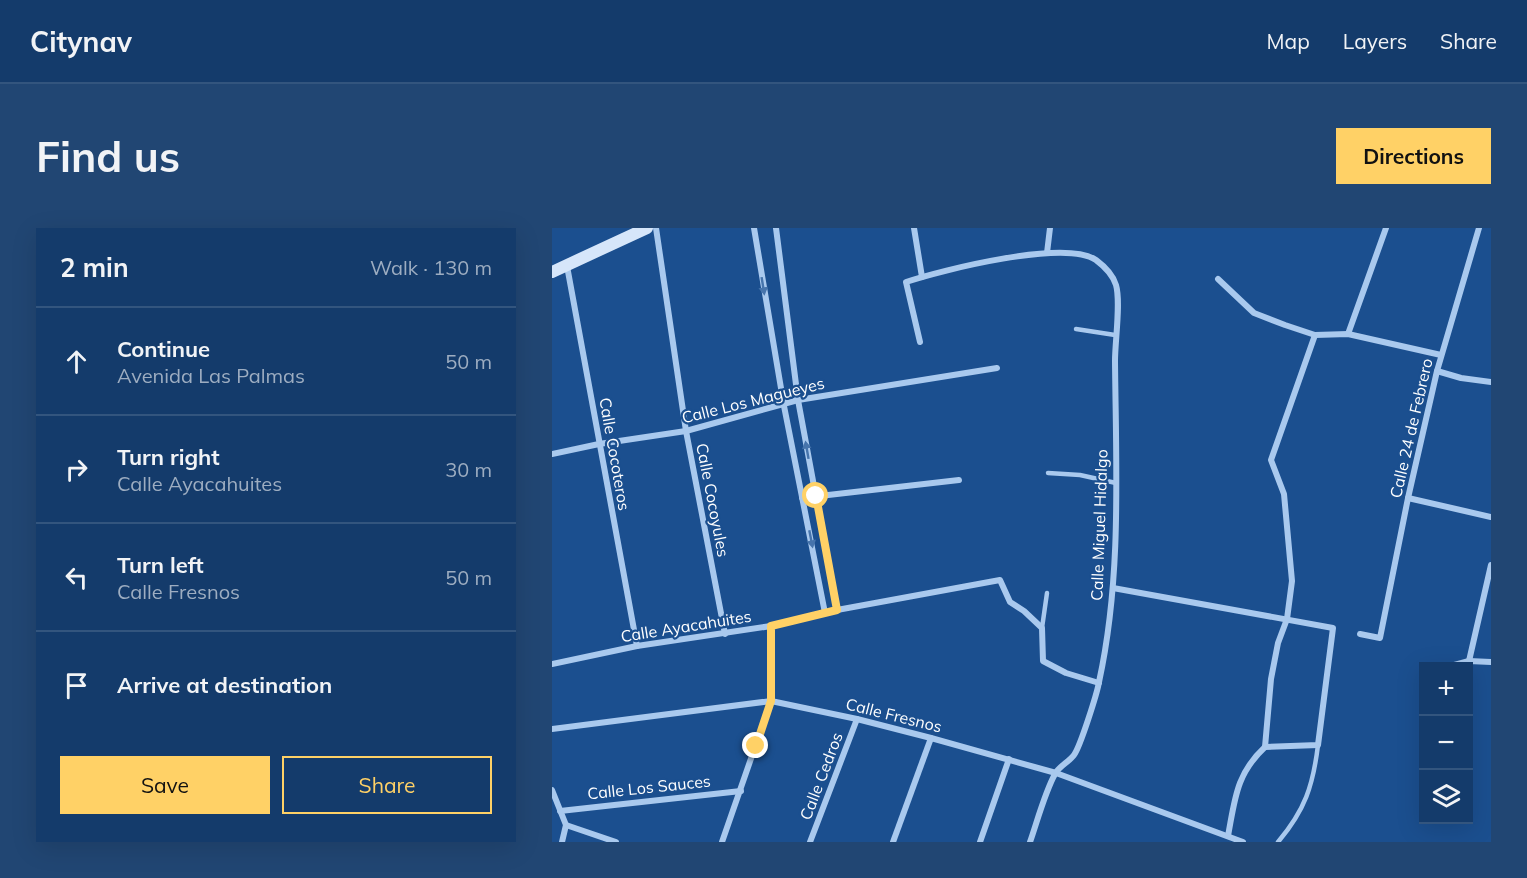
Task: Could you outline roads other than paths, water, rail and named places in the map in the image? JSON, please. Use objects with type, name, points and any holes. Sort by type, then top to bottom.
[{"type":"street","points":[[552,272],[647,228]]},
{"type":"street","name":"Calle Cocoyules","points":[[656,228],[686,431],[725,634]]},
{"type":"street","points":[[754,228],[784,406],[825,613]]},
{"type":"street","points":[[776,228],[798,400],[837,610]]},
{"type":"street","points":[[914,228],[922,277]]},
{"type":"street","points":[[920,342],[906,282],[1017,256],[1047,253],[1050,228]]},
{"type":"street","points":[[1348,334],[1386,228]]},
{"type":"street","name":"Calle 24 de Febrero","points":[[1360,634],[1380,638],[1408,498],[1437,371],[1479,228]]},
{"type":"street","name":"Calle Miguel Hidalgo","points":[[1047,253],[1081,254],[1094,259],[1106,268],[1116,283],[1117,290],[1113,588],[1099,683],[1075,754],[1056,773]]},
{"type":"street","name":"Calle Cocoteros","points":[[567,266],[637,646]]},
{"type":"street","points":[[1218,279],[1254,313],[1315,335],[1348,334],[1441,355]]},
{"type":"street","points":[[1265,747],[1271,679],[1278,643],[1287,619],[1292,581],[1284,494],[1271,460],[1315,335]]},
{"type":"street","name":"Calle Los Magueyes","points":[[552,454],[599,444],[686,431],[784,406],[798,400],[997,368]]},
{"type":"street","points":[[1437,371],[1461,378],[1491,382]]},
{"type":"street","points":[[802,498],[959,480]]},
{"type":"street","points":[[1408,498],[1491,517]]},
{"type":"street","points":[[1469,661],[1491,565]]},
{"type":"street","name":"Calle Ayacahuites","points":[[552,664],[637,646],[771,626],[837,610],[1000,580],[1010,602],[1024,610],[1042,628]]},
{"type":"street","points":[[1113,588],[1333,628],[1318,745],[1265,747],[1252,759],[1238,784],[1228,836]]},
{"type":"street","points":[[722,842],[771,701],[771,626]]},
{"type":"street","points":[[1042,628],[1043,661],[1066,673],[1099,683]]},
{"type":"street","points":[[1465,662],[1491,662]]},
{"type":"street","name":"Calle Fresnos","points":[[552,729],[771,701],[857,719],[1056,773],[1243,842]]},
{"type":"street","name":"Calle Cedros","points":[[810,842],[857,719]]},
{"type":"street","points":[[893,842],[931,738]]},
{"type":"street","points":[[980,842],[1009,759]]},
{"type":"street","points":[[1030,842],[1056,773]]},
{"type":"street","points":[[552,790],[566,825],[562,842]]},
{"type":"street","name":"Calle Los Sauces","points":[[560,811],[741,791]]},
{"type":"street","points":[[566,825],[616,842]]},
{"type":"lane","points":[[1076,329],[1115,335]]},
{"type":"lane","points":[[1048,473],[1080,475],[1116,483]]},
{"type":"lane","points":[[1042,628],[1047,593]]},
{"type":"lane","points":[[1278,842],[1301,811],[1315,771],[1318,745]]}]
